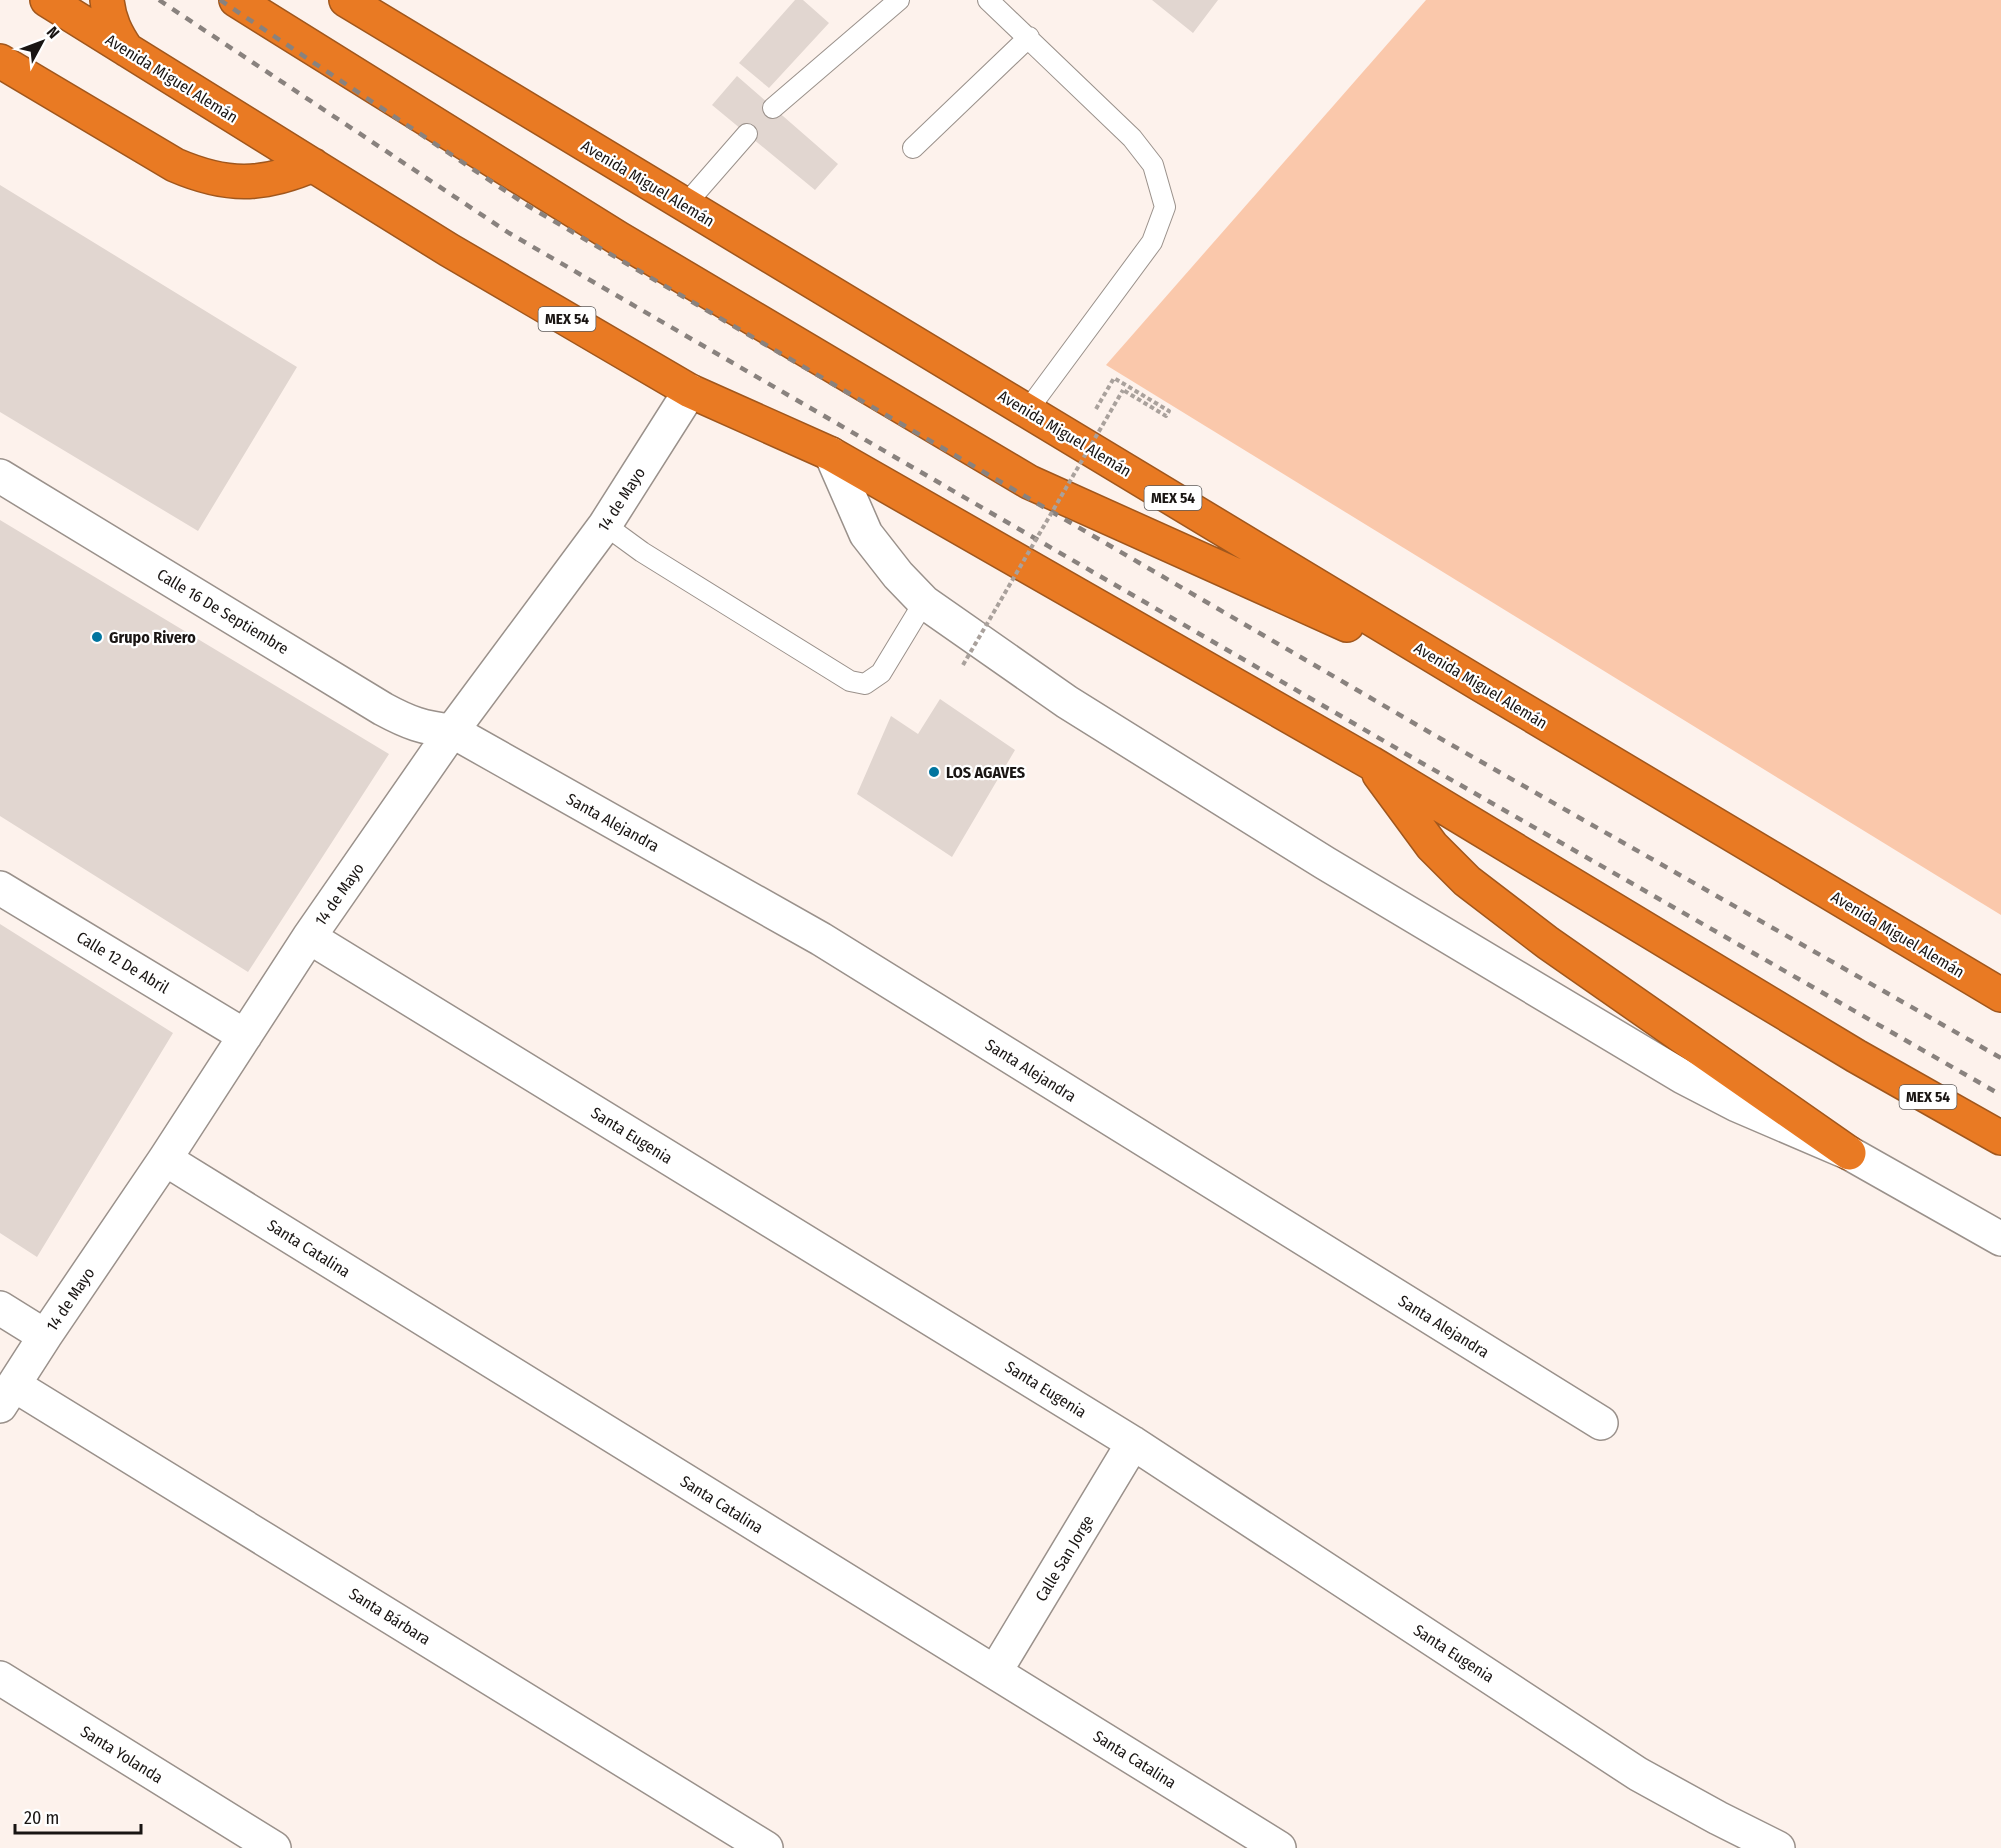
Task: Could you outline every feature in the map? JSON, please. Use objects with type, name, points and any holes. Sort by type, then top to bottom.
[{"type":"highway","name":"Avenida Miguel Alemán","points":[[47,0],[449,250],[690,391],[831,454],[1371,763],[1856,1056],[2001,1138]]},
{"type":"highway","points":[[107,0],[108,12],[115,32],[127,50]]},
{"type":"highway","points":[[236,0],[618,238],[1029,482],[1478,683]]},
{"type":"highway","name":"Avenida Miguel Alemán","points":[[346,0],[1478,683],[2001,995]]},
{"type":"highway","points":[[0,61],[175,165],[196,174],[219,181],[265,182],[313,165]]},
{"type":"highway","points":[[1371,763],[1432,846],[1467,881],[1548,943],[1850,1153]]},
{"type":"street","name":"14 de Mayo","points":[[7,1396],[45,1336],[165,1160],[309,937],[452,731],[605,525],[690,391]]},
{"type":"street","points":[[831,454],[866,534],[898,575],[924,602],[1067,702],[1325,863],[1633,1049],[1737,1105],[1850,1153],[2001,1239]]},
{"type":"street","name":"Calle 16 De Septiembre","points":[[0,476],[383,709],[427,729],[452,731]]},
{"type":"street","name":"Santa Alejandra","points":[[452,731],[821,939],[1600,1423]]},
{"type":"street","name":"Calle 12 De Abril","points":[[0,888],[245,1036]]},
{"type":"street","name":"Santa Eugenia","points":[[309,937],[1133,1443],[1638,1774],[1778,1848]]},
{"type":"street","name":"Santa Catalina","points":[[165,1160],[1279,1848]]},
{"type":"street","points":[[0,1308],[45,1336]]},
{"type":"street","name":"Santa Bárbara","points":[[7,1396],[766,1848]]},
{"type":"street","name":"Calle San Jorge","points":[[995,1672],[1133,1443]]},
{"type":"street","name":"Santa Yolanda","points":[[0,1678],[274,1848]]},
{"type":"lane","points":[[774,108],[900,0]]},
{"type":"lane","points":[[988,0],[1132,138],[1153,165],[1165,207],[1152,242],[1028,411]]},
{"type":"lane","points":[[913,148],[1029,37]]},
{"type":"lane","points":[[685,205],[747,134]]},
{"type":"lane","points":[[605,525],[642,552],[850,681],[865,684],[880,673],[924,602]]},
{"type":"path","points":[[963,665],[1123,390],[1166,416],[1169,411],[1114,378]]},
{"type":"shaded area","points":[[1426,0],[2001,0],[2001,915],[1106,365]]},
{"type":"building","points":[[795,0],[803,0],[829,23],[769,88],[739,63]]},
{"type":"building","points":[[1152,0],[1218,0],[1193,33]]},
{"type":"building","points":[[737,76],[838,164],[815,190],[712,105]]},
{"type":"building","points":[[0,185],[297,367],[198,531],[0,412]]},
{"type":"building","name":"Grupo Rivero","points":[[0,520],[389,754],[248,972],[0,816]]},
{"type":"building","name":"LOS AGAVES","points":[[940,699],[1015,750],[952,857],[857,794],[891,716],[918,734]]},
{"type":"building","points":[[0,924],[173,1033],[37,1257],[0,1233]]},
{"type":"railway","points":[[159,0],[509,233],[1415,759],[2001,1095]]},
{"type":"railway","points":[[220,0],[528,206],[1429,732],[2001,1058]]},
{"type":"place","name":"Grupo Rivero","points":[[97,637]]},
{"type":"place","name":"LOS AGAVES","points":[[934,772]]}]
